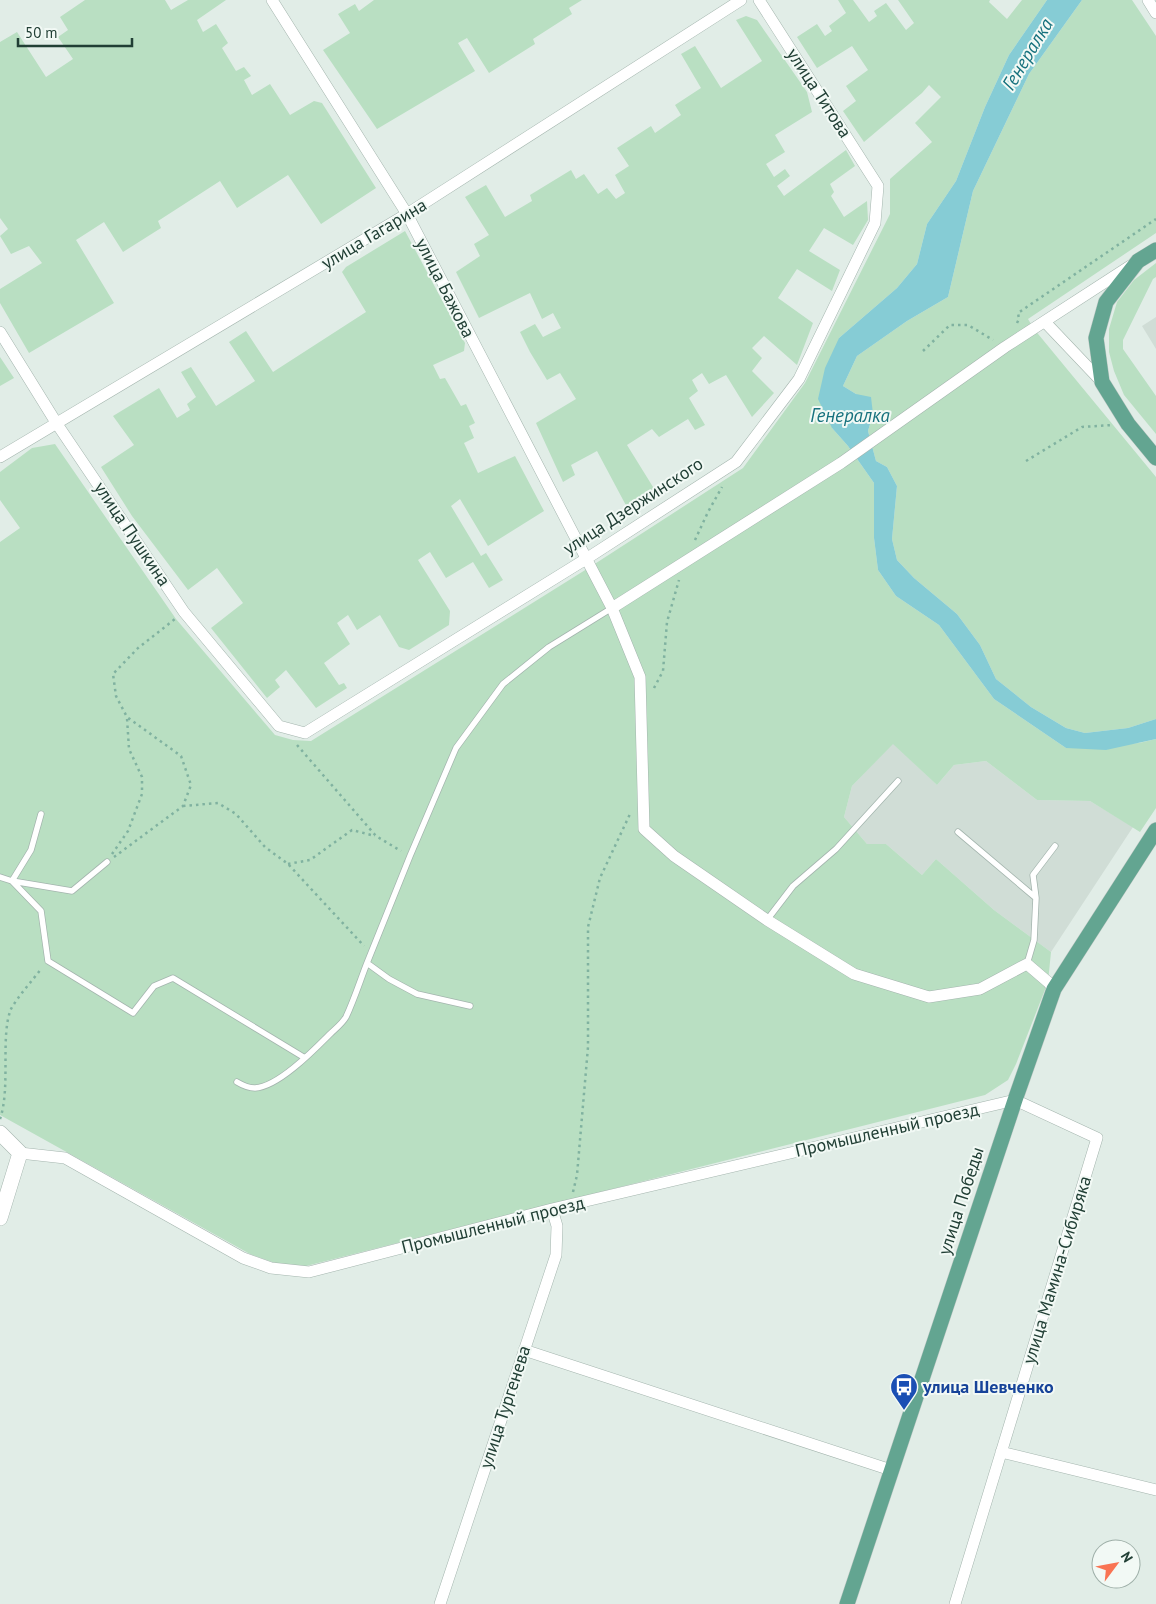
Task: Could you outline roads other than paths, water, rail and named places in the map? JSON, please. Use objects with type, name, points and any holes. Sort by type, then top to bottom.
[{"type":"main road","points":[[1156,250],[1138,261],[1106,302],[1096,338],[1102,382],[1128,424],[1156,458]]},
{"type":"main road","name":"улица Победы","points":[[847,1604],[1014,1100],[1054,989],[1156,830]]},
{"type":"street","name":"улица Бажова","points":[[272,0],[407,214],[612,608],[640,677],[644,829],[674,856],[767,920],[854,974],[929,997],[980,989],[1027,964]]},
{"type":"street","name":"улица Гагарина","points":[[0,457],[407,214],[741,0]]},
{"type":"street","name":"улица Титова","points":[[759,0],[878,186]]},
{"type":"street","points":[[1148,0],[1156,12]]},
{"type":"street","name":"улица Дзержинского","points":[[279,726],[305,733],[586,559],[736,462],[800,379],[875,223],[878,186]]},
{"type":"street","points":[[612,608],[841,463],[1005,347],[1138,261]]},
{"type":"street","points":[[1045,322],[1102,382]]},
{"type":"street","name":"улица Пушкина","points":[[0,332],[57,424],[184,612],[279,726]]},
{"type":"street","points":[[1027,964],[1054,989]]},
{"type":"street","name":"Промышленный проезд","points":[[20,1153],[65,1158],[243,1258],[271,1268],[309,1272],[552,1209],[1014,1100]]},
{"type":"street","name":"улица Мамина-Сибиряка","points":[[955,1604],[1098,1138],[1014,1100]]},
{"type":"street","points":[[0,1132],[20,1153],[0,1218]]},
{"type":"street","name":"улица Тургенева","points":[[440,1604],[556,1255],[558,1226],[552,1209]]},
{"type":"street","points":[[524,1350],[892,1470]]},
{"type":"street","points":[[1001,1452],[1156,1490]]},
{"type":"lane","points":[[237,1082],[243,1086],[256,1088],[279,1079],[305,1058],[345,1019],[410,856],[456,748],[503,684],[549,647],[612,608]]},
{"type":"lane","points":[[767,920],[793,886],[836,849],[898,781]]},
{"type":"lane","points":[[12,881],[31,850],[41,814]]},
{"type":"lane","points":[[958,832],[1036,898]]},
{"type":"lane","points":[[1027,964],[1034,940],[1036,898],[1033,875],[1055,846]]},
{"type":"lane","points":[[0,877],[72,892],[107,862]]},
{"type":"lane","points":[[12,881],[41,911],[48,961],[133,1013],[154,986],[173,978],[305,1058]]},
{"type":"lane","points":[[367,963],[389,979],[417,994],[470,1006]]},
{"type":"water","name":"Генералка","points":[[1047,0],[1082,0],[1029,74],[973,191],[948,297],[907,321],[857,356],[843,386],[856,394],[871,397],[873,414],[868,431],[876,461],[887,467],[897,486],[892,539],[897,560],[914,578],[957,614],[980,645],[996,679],[1031,707],[1066,728],[1085,733],[1128,728],[1156,719],[1156,739],[1106,750],[1066,748],[994,699],[939,625],[896,596],[878,570],[874,538],[874,483],[848,446],[832,428],[818,399],[825,368],[839,338],[897,288],[917,264],[927,224],[956,181],[985,107],[1009,55]]},
{"type":"place","name":"улица Шевченко","points":[[904,1411]]}]
